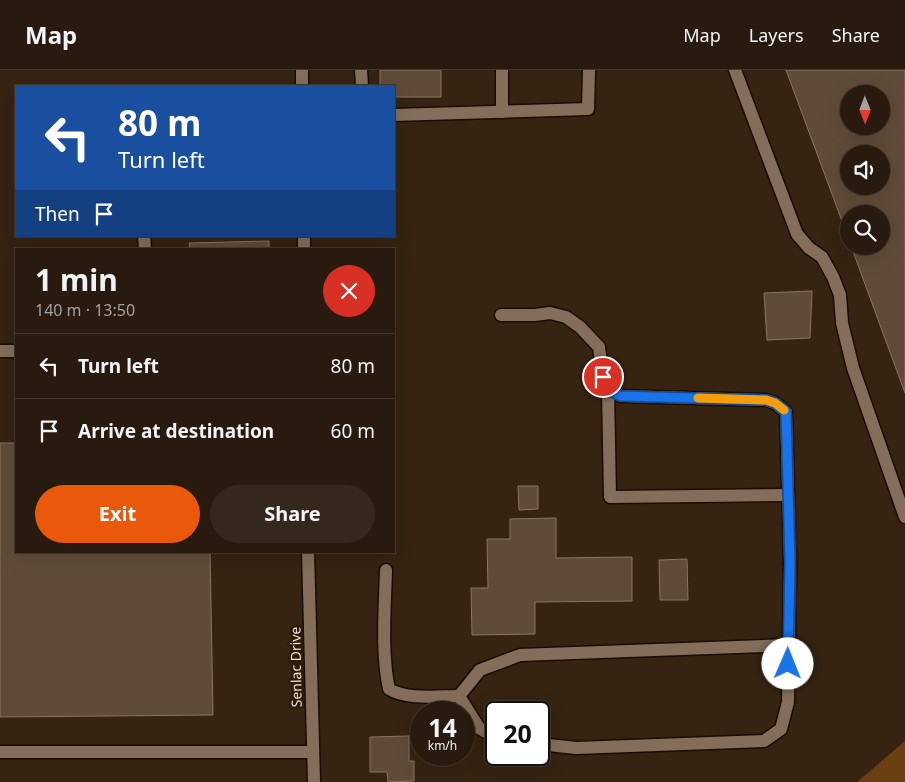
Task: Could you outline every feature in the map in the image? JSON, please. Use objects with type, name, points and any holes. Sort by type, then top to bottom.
[{"type":"street","points":[[302,70],[302,85]]},
{"type":"street","points":[[361,70],[362,85]]},
{"type":"street","points":[[502,70],[502,112]]},
{"type":"street","points":[[395,115],[588,109],[589,70]]},
{"type":"street","points":[[735,70],[797,234],[808,248],[822,257],[840,295],[842,323],[853,368],[905,517]]},
{"type":"street","points":[[501,315],[550,313],[566,317],[599,347],[603,377],[608,390],[610,497],[788,495]]},
{"type":"street","points":[[0,351],[15,352]]},
{"type":"street","points":[[550,745],[576,748],[764,741],[781,729],[788,702],[790,562],[786,412],[775,403],[766,400],[621,396],[608,390]]},
{"type":"street","name":"Senlac Drive","points":[[308,553],[314,782]]},
{"type":"street","points":[[386,570],[385,636],[389,689],[398,694],[408,696],[459,696]]},
{"type":"street","points":[[459,696],[480,670],[520,655],[788,645]]},
{"type":"street","points":[[459,696],[479,728],[485,732]]},
{"type":"street","points":[[0,752],[312,752]]},
{"type":"shaded area","points":[[905,741],[905,782],[857,782]]},
{"type":"building","points":[[380,70],[441,70],[441,97],[395,97],[395,85],[380,85]]},
{"type":"building","points":[[786,70],[905,70],[905,393],[854,255],[890,255],[890,205],[840,205],[840,216]]},
{"type":"building","points":[[269,241],[269,248],[190,248],[189,243]]},
{"type":"building","points":[[812,291],[810,338],[767,340],[764,293]]},
{"type":"building","points":[[0,443],[15,443],[15,553],[210,553],[213,715],[0,717]]},
{"type":"building","points":[[518,486],[538,486],[538,509],[519,510]]},
{"type":"building","points":[[556,518],[556,558],[632,557],[632,601],[535,602],[535,634],[472,635],[471,588],[488,588],[487,539],[510,539],[510,519]]},
{"type":"building","points":[[687,559],[688,600],[660,600],[659,560]]},
{"type":"building","points":[[409,736],[409,761],[410,766],[414,766],[414,781],[388,782],[387,772],[370,772],[370,737]]},
{"type":"slow traffic","points":[[698,398],[766,400],[775,403],[784,410]]},
{"type":"route","points":[[603,377],[608,390],[621,396],[766,400],[775,403],[786,412],[790,562],[788,664]]}]
